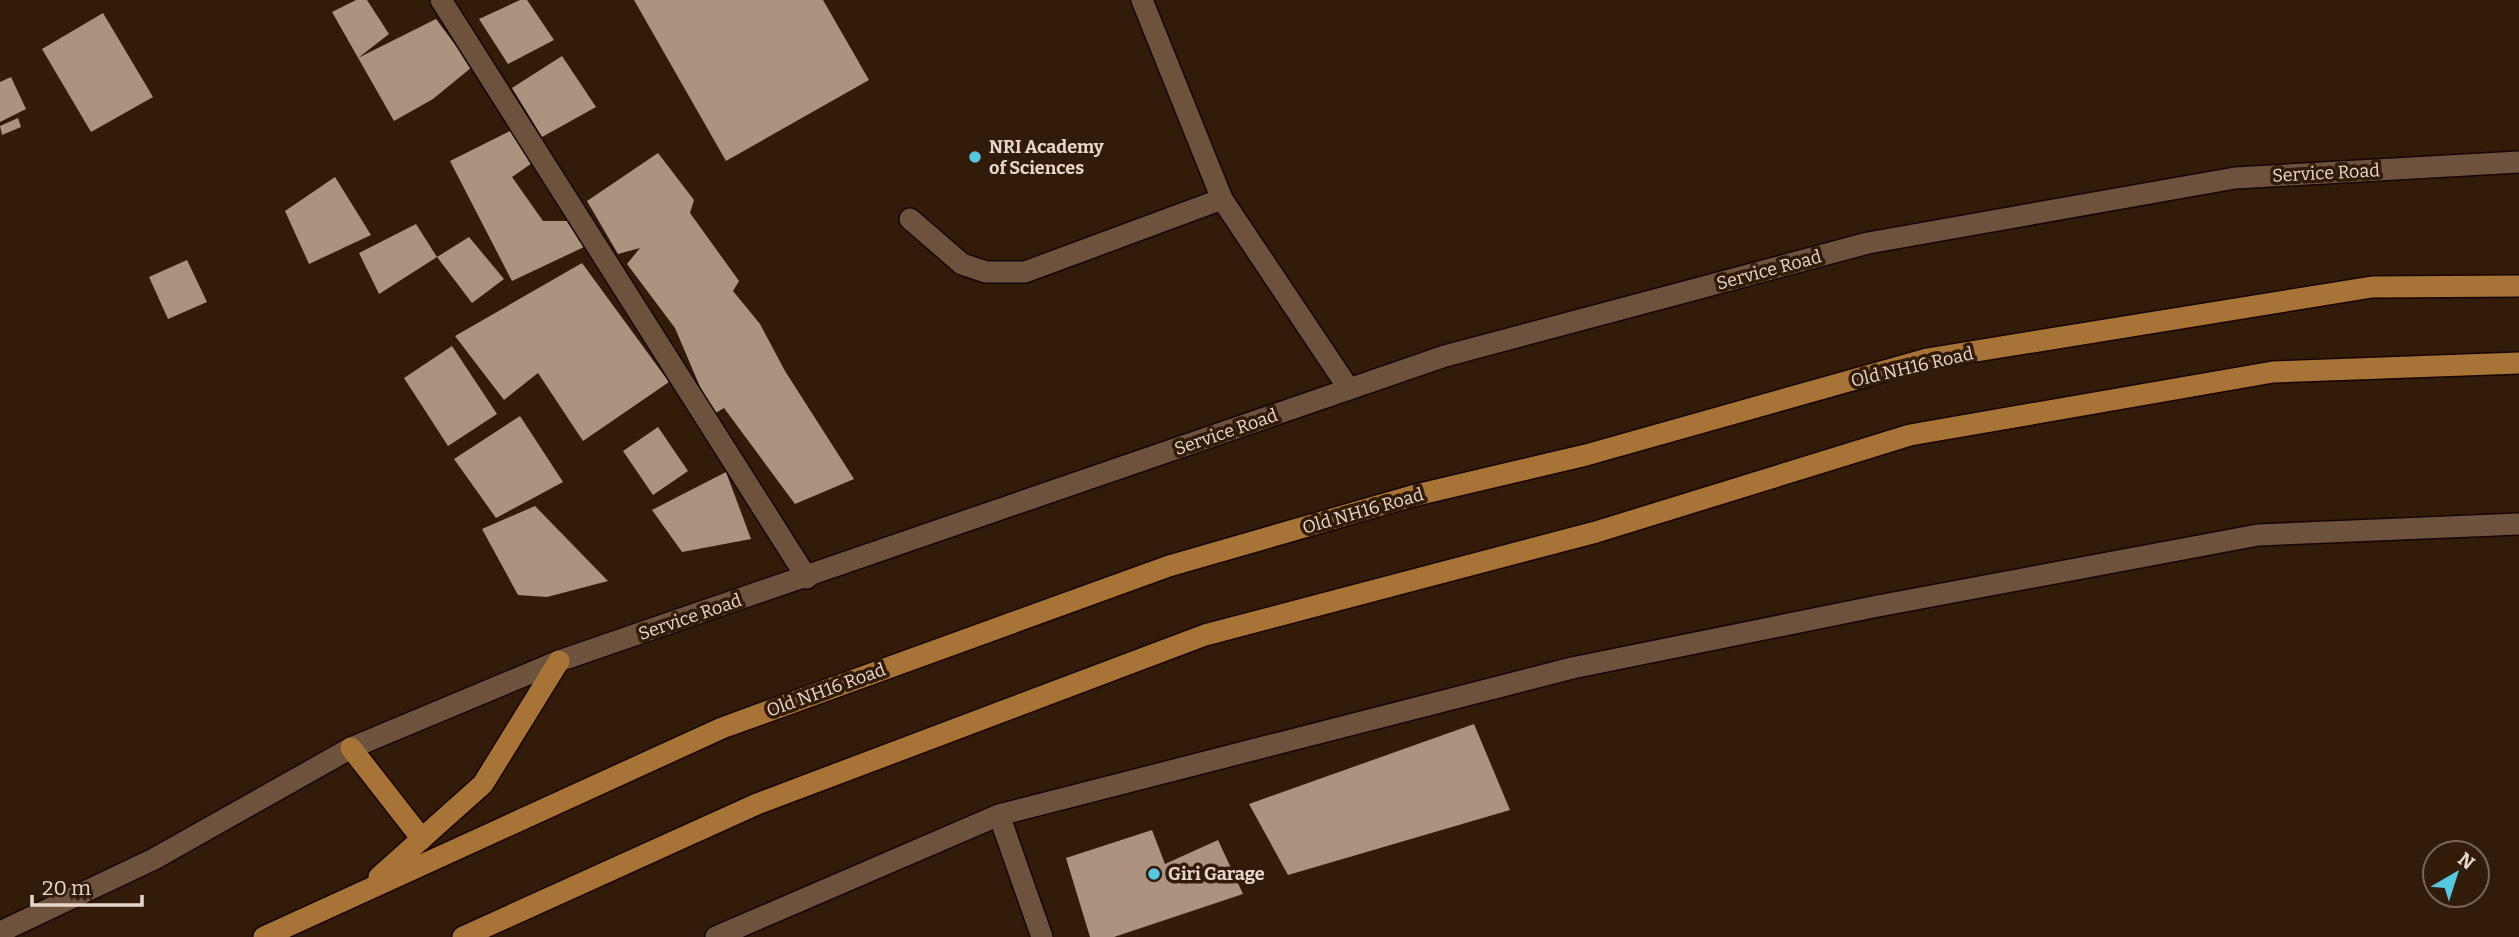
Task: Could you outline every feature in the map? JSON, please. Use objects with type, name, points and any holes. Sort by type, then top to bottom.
[{"type":"main road","name":"Old NH16 Road","points":[[264,937],[722,728],[1169,566],[1412,496],[1586,455],[1927,359],[2372,287],[2519,286]]},
{"type":"main road","points":[[463,937],[757,804],[1205,635],[1596,531],[1910,435],[2273,372],[2519,363]]},
{"type":"main road","points":[[362,892],[483,784],[559,661]]},
{"type":"main road","points":[[351,748],[422,839]]},
{"type":"street","points":[[441,0],[807,578]]},
{"type":"street","points":[[1142,0],[1222,199],[1349,389]]},
{"type":"street","name":"Service Road","points":[[0,932],[154,859],[351,748],[559,661],[807,578],[1445,356],[1868,243],[2235,178],[2519,162]]},
{"type":"street","points":[[910,219],[962,264],[986,272],[1025,272],[1222,199]]},
{"type":"street","points":[[716,937],[999,815],[1572,668],[1878,606],[2259,535],[2519,524]]},
{"type":"street","points":[[999,815],[1042,937]]},
{"type":"building","points":[[356,0],[367,0],[389,34],[358,58],[332,12]]},
{"type":"building","points":[[520,0],[527,0],[554,40],[508,64],[479,19]]},
{"type":"building","points":[[634,0],[823,0],[869,80],[726,161]]},
{"type":"building","points":[[103,13],[153,97],[91,132],[42,49]]},
{"type":"building","points":[[436,19],[472,67],[433,99],[394,121],[358,58]]},
{"type":"building","points":[[562,56],[596,107],[542,137],[512,88]]},
{"type":"building","points":[[11,77],[26,109],[0,122],[0,82]]},
{"type":"building","points":[[18,118],[21,127],[2,135],[0,126]]},
{"type":"building","points":[[510,131],[535,161],[512,177],[543,221],[567,221],[584,247],[512,281],[450,161]]},
{"type":"building","points":[[658,153],[694,200],[690,213],[739,281],[733,291],[760,324],[785,371],[854,479],[795,504],[724,408],[712,415],[675,328],[627,264],[640,248],[618,254],[587,201]]},
{"type":"building","points":[[335,177],[371,235],[309,264],[285,211]]},
{"type":"building","points":[[416,224],[437,257],[379,294],[359,253]]},
{"type":"building","points":[[469,237],[504,279],[472,303],[437,257]]},
{"type":"building","points":[[187,260],[207,302],[168,319],[149,277]]},
{"type":"building","points":[[582,263],[669,382],[583,441],[538,373],[504,400],[455,336]]},
{"type":"building","points":[[452,346],[497,414],[448,446],[404,378]]},
{"type":"building","points":[[520,416],[563,482],[496,518],[454,459]]},
{"type":"building","points":[[658,427],[688,471],[653,495],[623,451]]},
{"type":"building","points":[[726,472],[751,539],[682,552],[652,510]]},
{"type":"building","points":[[535,506],[608,581],[547,597],[518,595],[482,529]]},
{"type":"building","points":[[1474,724],[1510,810],[1288,875],[1249,804]]},
{"type":"building","points":[[1152,830],[1165,864],[1218,840],[1243,894],[1114,937],[1090,937],[1066,858]]},
{"type":"place","name":"NRI Academy of Sciences","points":[[975,157]]},
{"type":"place","name":"Giri Garage","points":[[1154,874]]}]
